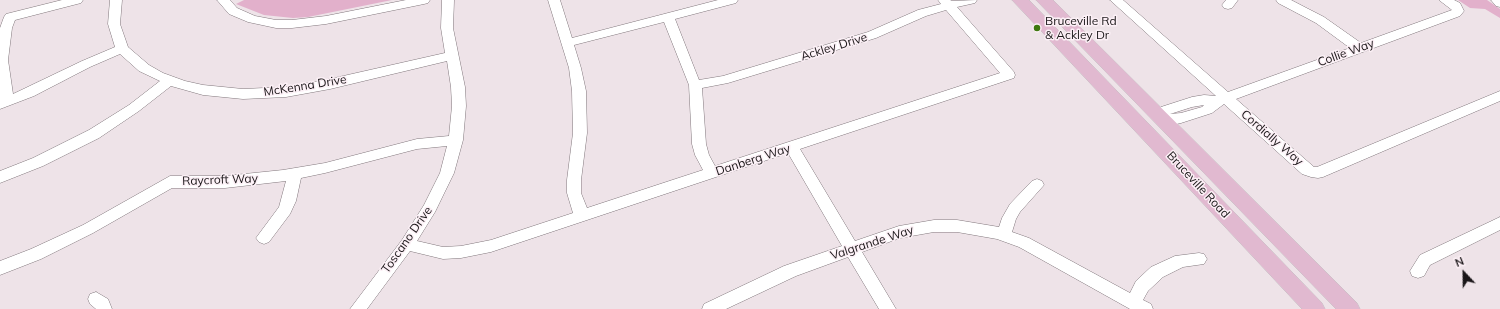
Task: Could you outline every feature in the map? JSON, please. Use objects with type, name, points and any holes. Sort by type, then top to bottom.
[{"type":"main road","name":"Bruceville Road","points":[[1020,0],[1315,309]]},
{"type":"main road","name":"Bruceville Road","points":[[1044,0],[1350,309]]},
{"type":"main road","name":"Bruceville Road","points":[[1079,61],[1104,79],[1138,113],[1150,117],[1160,116]]},
{"type":"street","points":[[77,0],[10,17],[6,28],[2,60],[4,102],[29,93],[86,64],[122,49],[114,24],[116,0]]},
{"type":"street","points":[[223,0],[233,11],[252,20],[276,24],[292,24],[326,20],[424,0]]},
{"type":"street","name":"Toscano Drive","points":[[358,309],[407,244],[430,208],[447,173],[456,140],[460,106],[458,87],[446,28],[448,0]]},
{"type":"street","points":[[554,0],[575,68],[579,91],[580,134],[574,180],[574,193],[582,216]]},
{"type":"street","points":[[567,44],[732,0]]},
{"type":"street","name":"Ackley Drive","points":[[695,85],[723,80],[872,35],[908,18],[946,3],[971,0]]},
{"type":"street","name":"Cordially Way","points":[[1116,0],[1221,100],[1307,170],[1318,173],[1500,96]]},
{"type":"street","points":[[1282,0],[1320,20],[1359,48]]},
{"type":"street","name":"Collie Way","points":[[1160,116],[1172,120],[1207,110],[1221,100],[1456,13],[1458,11],[1456,6],[1445,0]]},
{"type":"street","points":[[1497,0],[1500,3]]},
{"type":"street","name":"Danberg Way","points":[[407,244],[438,252],[461,252],[492,246],[1009,75],[946,3]]},
{"type":"street","points":[[668,18],[677,37],[695,85],[699,144],[702,155],[712,173]]},
{"type":"street","name":"McKenna Drive","points":[[122,49],[144,68],[170,81],[203,90],[226,93],[260,94],[286,92],[324,85],[452,56]]},
{"type":"street","points":[[0,177],[38,162],[94,134],[129,112],[170,81]]},
{"type":"street","name":"Raycroft Way","points":[[0,268],[43,251],[88,229],[170,182],[225,182],[294,174],[417,144],[456,140]]},
{"type":"street","points":[[791,147],[888,309]]},
{"type":"street","points":[[264,238],[285,210],[289,201],[294,174]]},
{"type":"street","points":[[1004,235],[1009,218],[1015,208],[1037,185]]},
{"type":"street","points":[[1418,271],[1425,260],[1500,223]]},
{"type":"street","name":"Valgrande Way","points":[[710,309],[790,271],[899,232],[934,226],[977,228],[1024,242],[1139,305]]},
{"type":"street","points":[[1139,305],[1142,286],[1156,272],[1181,261],[1199,259]]},
{"type":"shaded area","points":[[244,0],[392,0],[308,17],[293,18],[264,15],[236,4]]},
{"type":"shaded area","points":[[1458,0],[1487,0],[1500,9],[1500,18],[1485,9],[1470,8]]},
{"type":"place","name":"Bruceville Rd & Ackley Dr","points":[[1037,28]]}]
